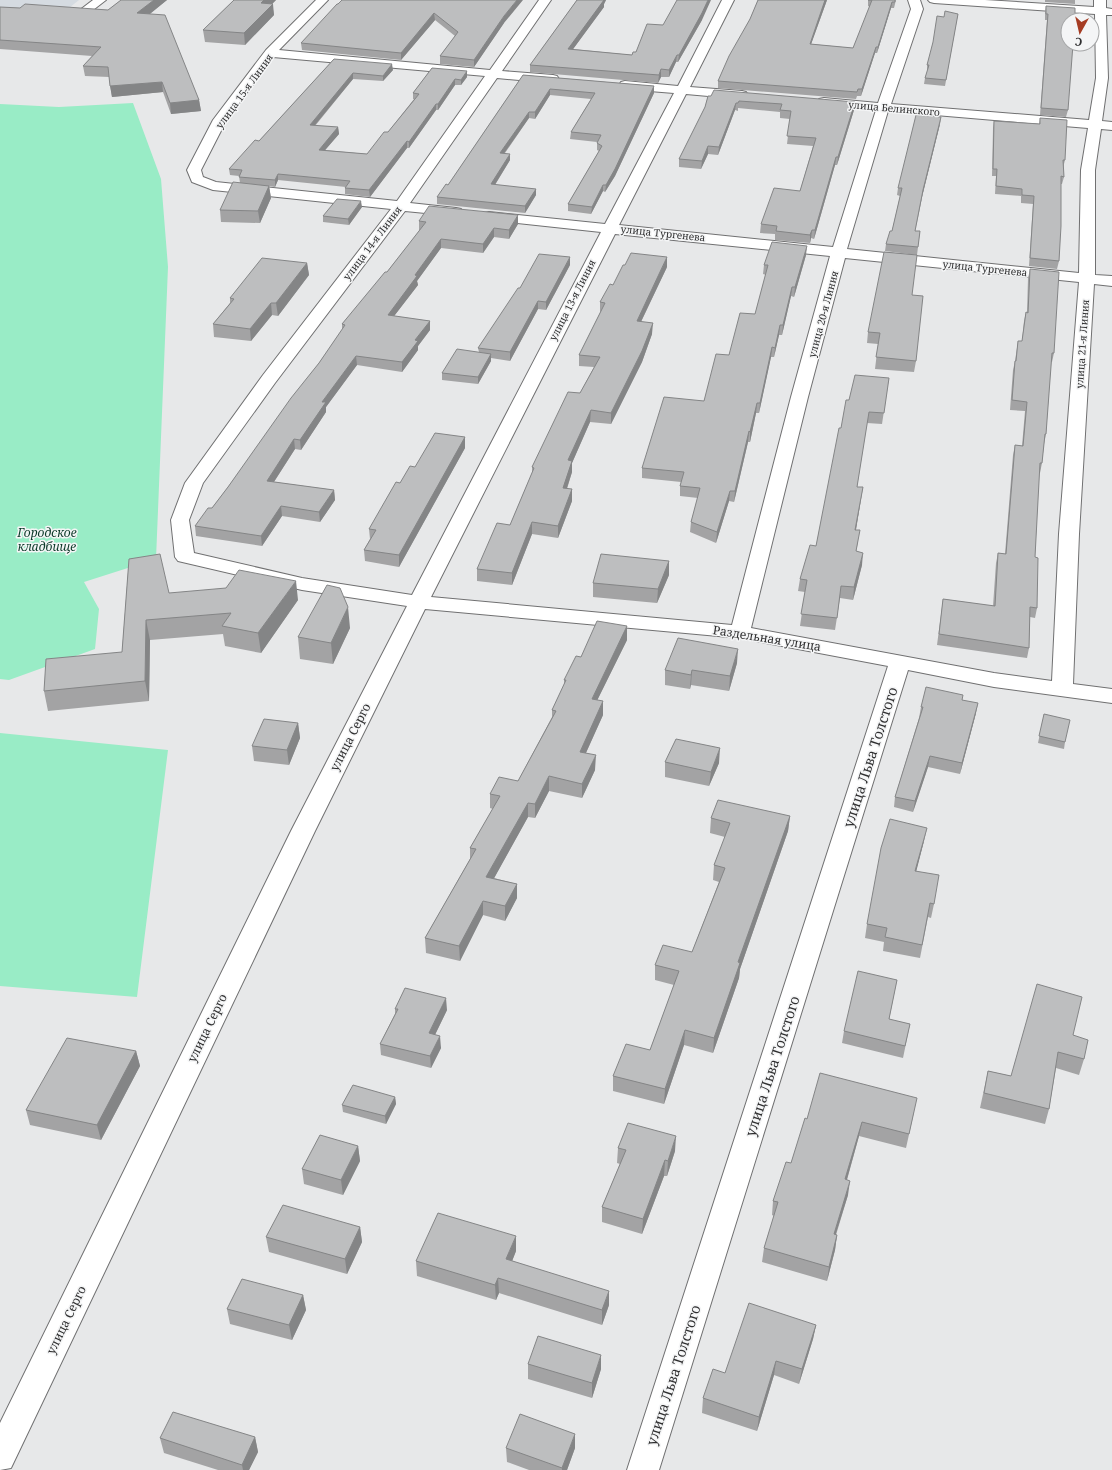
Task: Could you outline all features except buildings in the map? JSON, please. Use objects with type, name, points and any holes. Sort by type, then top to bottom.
[{"type":"street","points":[[80,16],[100,0]]},
{"type":"street","name":"улица 15-я Линия","points":[[213,186],[197,179],[194,170],[220,120],[270,53],[322,0]]},
{"type":"street","name":"улица 14-я Линия","points":[[418,602],[302,584],[185,557],[180,520],[194,483],[269,379],[400,207],[545,0]]},
{"type":"street","name":"улица 13-я Линия","points":[[418,602],[728,0]]},
{"type":"street","name":"улица 20-я Линия","points":[[740,632],[839,253],[892,75],[916,9],[914,0]]},
{"type":"street","points":[[934,0],[1104,8]]},
{"type":"street","name":"улица 21-я Линия","points":[[1062,689],[1069,534],[1087,279],[1088,170],[1102,78],[1104,8]]},
{"type":"street","points":[[270,53],[564,80]]},
{"type":"street","points":[[611,84],[752,96]]},
{"type":"street","name":"улица Белинского","points":[[813,101],[1112,126]]},
{"type":"street","name":"улица Тургенева","points":[[213,186],[400,207],[610,227],[839,253],[1112,281]]},
{"type":"street","name":"Раздельная улица","points":[[418,602],[740,632],[994,680],[1112,696]]},
{"type":"street","name":"улица Серго","points":[[0,1457],[303,830],[418,602]]},
{"type":"street","name":"улица Льва Толстого","points":[[643,1470],[900,662]]},
{"type":"shaded area","points":[[0,0],[79,0],[55,19],[0,14]]},
{"type":"green space","name":"Городское кладбище","points":[[133,103],[161,179],[168,267],[156,559],[84,582],[99,609],[95,649],[9,680],[0,679],[0,104],[59,107]]},
{"type":"green space","points":[[0,733],[168,750],[137,997],[0,986]]}]
